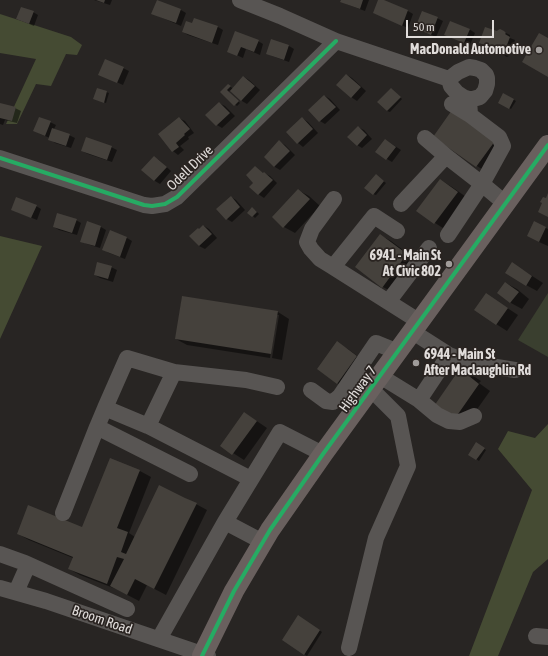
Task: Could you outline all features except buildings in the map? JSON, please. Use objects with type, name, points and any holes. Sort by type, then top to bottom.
[{"type":"main road","name":"Highway 7","points":[[205,655],[234,591],[270,530],[323,454],[548,145]]},
{"type":"street","points":[[240,0],[336,41],[449,79]]},
{"type":"street","name":"Odell Drive","points":[[0,158],[144,205],[152,206],[166,204],[177,197],[336,41]]},
{"type":"street","points":[[469,67],[478,69],[484,73],[486,75],[487,84],[482,95],[477,98],[469,99],[457,93],[451,86],[449,79],[458,72],[469,67]]},
{"type":"street","points":[[469,99],[470,115]]},
{"type":"street","points":[[448,235],[482,184],[503,146],[499,137],[470,115],[452,104]]},
{"type":"street","points":[[425,138],[506,204]]},
{"type":"street","points":[[402,204],[446,156]]},
{"type":"street","points":[[334,199],[312,229],[307,242],[311,250],[320,259],[388,302],[449,355],[472,363],[515,370]]},
{"type":"street","points":[[332,268],[374,216],[397,231]]},
{"type":"street","points":[[388,302],[429,248]]},
{"type":"street","points":[[311,390],[326,401],[333,402],[340,396],[376,343],[398,352]]},
{"type":"street","points":[[418,400],[449,355]]},
{"type":"street","points":[[63,513],[97,427],[127,358],[174,372],[246,380],[277,387]]},
{"type":"street","points":[[148,426],[174,372]]},
{"type":"street","points":[[376,383],[418,400],[437,415],[449,421],[460,422],[474,416]]},
{"type":"street","points":[[349,648],[376,538],[408,466],[398,416],[376,383]]},
{"type":"street","points":[[105,408],[148,426],[251,479]]},
{"type":"street","points":[[97,427],[190,474]]},
{"type":"street","points":[[159,639],[225,522],[280,432],[323,454]]},
{"type":"street","points":[[225,522],[263,542]]},
{"type":"street","points":[[0,554],[28,564],[127,609]]},
{"type":"street","points":[[16,592],[28,564]]},
{"type":"street","name":"Broom Road","points":[[0,588],[46,601],[205,655]]},
{"type":"green space","points":[[0,14],[71,37],[82,45],[77,55],[66,54],[51,86],[36,84],[17,124],[6,124],[36,59],[0,53]]},
{"type":"green space","points":[[0,236],[42,246],[0,339]]},
{"type":"green space","points":[[548,293],[548,357],[518,340]]},
{"type":"green space","points":[[548,424],[548,559],[533,572],[498,656],[469,656],[532,490],[498,449],[508,431],[535,438]]},
{"type":"cycle path","points":[[0,158],[144,205],[152,206],[165,204],[177,197],[336,41]]},
{"type":"cycle path","points":[[202,656],[234,591],[270,530],[323,454],[548,145]]},
{"type":"place","name":"MacDonald Automotive","points":[[539,50]]},
{"type":"place","name":"6941 - Main St At Civic 802","points":[[449,264]]},
{"type":"place","name":"6944 - Main St After Maclaughlin Rd","points":[[416,363]]}]
